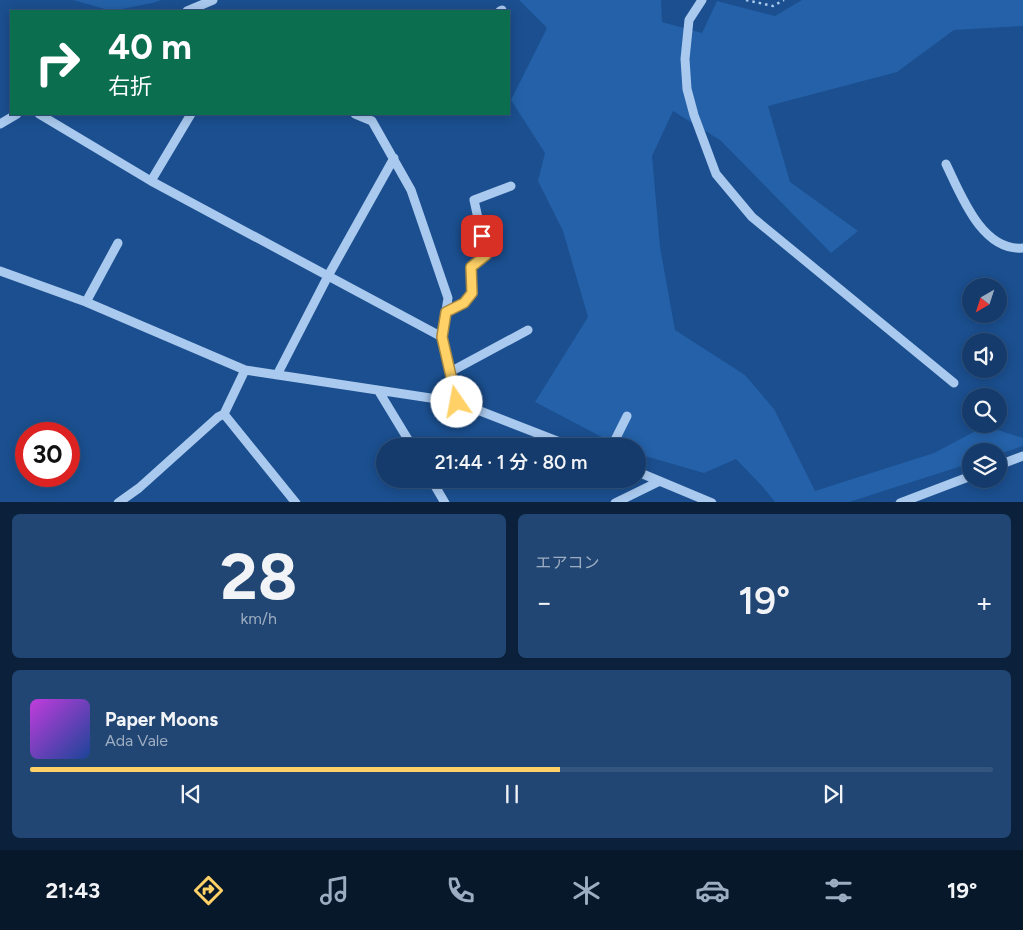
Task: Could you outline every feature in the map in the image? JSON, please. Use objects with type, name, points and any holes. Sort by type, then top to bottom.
[{"type":"street","points":[[189,10],[214,0]]},
{"type":"street","points":[[702,0],[690,20],[685,59],[687,89],[694,115],[716,174],[752,217],[954,383]]},
{"type":"street","points":[[1,123],[15,115]]},
{"type":"street","points":[[41,115],[151,181],[442,337]]},
{"type":"street","points":[[151,181],[190,115]]},
{"type":"street","points":[[357,115],[372,121],[394,158],[411,190],[433,253],[448,298],[442,337],[457,402]]},
{"type":"street","points":[[372,121],[377,115]]},
{"type":"street","points":[[277,375],[328,276],[394,158]]},
{"type":"street","points":[[946,164],[968,209],[991,239],[1013,249],[1023,248]]},
{"type":"street","points":[[446,312],[464,303],[472,293],[471,267],[486,255],[474,200],[511,186]]},
{"type":"street","points":[[86,302],[118,243]]},
{"type":"street","points":[[0,271],[86,302],[245,370],[457,402],[549,438]]},
{"type":"street","points":[[450,372],[528,330]]},
{"type":"street","points":[[118,502],[139,488],[218,417],[224,414],[245,370]]},
{"type":"street","points":[[378,390],[407,438]]},
{"type":"street","points":[[224,414],[296,502]]},
{"type":"street","points":[[616,438],[627,416]]},
{"type":"street","points":[[1007,462],[1023,456]]},
{"type":"street","points":[[646,475],[712,502]]},
{"type":"street","points":[[900,502],[962,479]]},
{"type":"street","points":[[616,502],[660,481]]},
{"type":"street","points":[[436,488],[445,502]]},
{"type":"path","points":[[746,0],[773,6],[784,0]]},
{"type":"shaded area","points":[[73,0],[162,0],[117,10],[108,10]]},
{"type":"shaded area","points":[[519,0],[661,0],[662,22],[702,33],[717,1],[775,16],[802,0],[1023,0],[1023,26],[954,30],[897,72],[768,106],[790,182],[858,231],[831,253],[720,140],[673,111],[652,156],[660,247],[675,330],[745,375],[774,409],[815,491],[934,453],[972,433],[1007,433],[1023,438],[1023,446],[1007,451],[1007,443],[962,443],[962,466],[849,502],[775,502],[736,459],[704,473],[646,456],[646,438],[604,438],[535,402],[588,317],[563,231],[538,181],[545,153],[511,100],[547,28]]},
{"type":"route","points":[[457,402],[442,337],[446,312],[464,303],[472,293],[471,267],[486,255],[482,236]]}]
